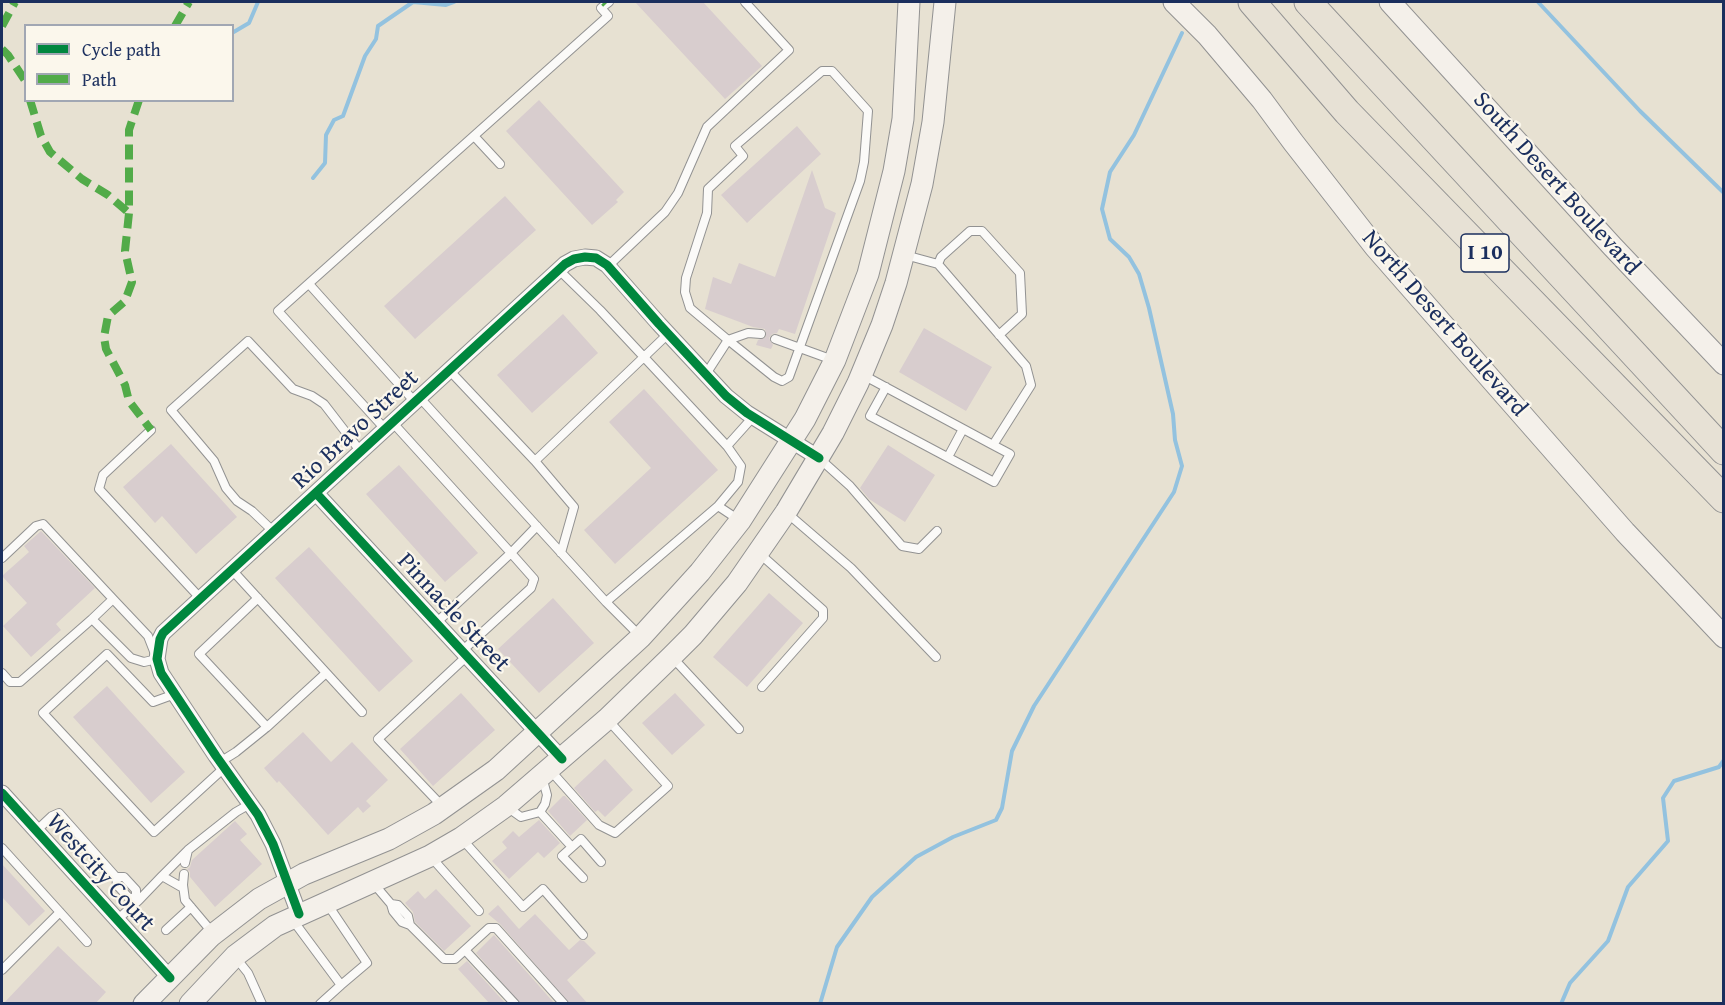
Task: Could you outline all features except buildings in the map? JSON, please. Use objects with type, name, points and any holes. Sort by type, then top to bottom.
[{"type":"highway","name":"I 10","points":[[1252,2],[1347,112],[1724,499]]},
{"type":"highway","name":"I 10","points":[[1308,2],[1724,451]]},
{"type":"main road","points":[[144,1004],[214,934],[260,899],[304,874],[389,839],[444,808],[496,770],[641,637],[700,572],[740,521],[792,442],[835,360],[868,274],[894,171],[903,119],[909,2]]},
{"type":"main road","points":[[189,1004],[235,956],[257,938],[295,916],[430,856],[461,838],[506,806],[606,719],[672,656],[712,613],[759,553],[819,458],[862,374],[882,325],[922,184],[933,122],[945,2]]},
{"type":"main road","name":"North Desert Boulevard","points":[[1174,2],[1232,63],[1262,99],[1376,247],[1625,532],[1724,637]]},
{"type":"main road","name":"South Desert Boulevard","points":[[1390,2],[1612,246],[1724,364]]},
{"type":"main road","points":[[882,223],[910,230]]},
{"type":"street","name":"Rio Bravo Street","points":[[157,659],[158,646],[163,633],[559,270],[574,259],[585,256],[596,258],[608,266]]},
{"type":"street","points":[[608,266],[726,396],[753,417],[819,458]]},
{"type":"street","name":"Pinnacle Street","points":[[316,493],[537,733],[550,769]]},
{"type":"street","points":[[157,659],[161,673],[250,804],[273,844],[287,883],[295,916]]},
{"type":"street","name":"Westcity Court","points":[[2,793],[170,978]]},
{"type":"lane","points":[[444,808],[378,740],[531,588],[534,579],[278,311],[608,16],[601,8],[609,2]]},
{"type":"lane","points":[[608,266],[665,212],[678,193],[707,127],[789,50],[745,2]]},
{"type":"lane","points":[[831,70],[868,111],[864,162],[860,181],[789,377],[782,381],[774,377],[728,340],[690,308],[685,292],[686,278],[707,213],[708,189],[743,156],[735,146],[822,71],[831,70]]},
{"type":"lane","points":[[474,136],[500,164]]},
{"type":"lane","points":[[938,264],[940,257],[970,231],[982,231],[1020,273],[1022,314],[999,335]]},
{"type":"lane","points":[[903,255],[938,264],[1026,366],[1031,385],[993,445]]},
{"type":"lane","points":[[559,270],[600,310],[727,446],[741,466],[738,482],[718,506],[606,602]]},
{"type":"lane","points":[[309,284],[641,637]]},
{"type":"lane","points":[[706,375],[728,340],[748,333],[761,334]]},
{"type":"lane","points":[[535,461],[668,334]]},
{"type":"lane","points":[[775,339],[835,360]]},
{"type":"lane","points":[[274,532],[225,488],[214,461],[171,410],[248,341],[293,389],[312,396],[324,404],[361,452]]},
{"type":"lane","points":[[449,370],[535,461],[574,507],[561,553]]},
{"type":"lane","points":[[862,374],[1010,454],[994,482],[870,416],[886,387]]},
{"type":"lane","points":[[727,446],[753,417]]},
{"type":"lane","points":[[948,457],[963,429]]},
{"type":"lane","points":[[152,430],[103,475],[99,489],[201,599]]},
{"type":"lane","points":[[819,458],[849,486],[902,546],[919,549],[937,531]]},
{"type":"lane","points":[[718,506],[740,521]]},
{"type":"lane","points":[[786,512],[850,568],[936,657]]},
{"type":"lane","points":[[2,558],[36,526],[43,524],[148,636],[157,659],[144,662],[131,658],[92,619]]},
{"type":"lane","points":[[436,623],[537,526]]},
{"type":"lane","points":[[759,553],[823,609],[823,618],[762,687]]},
{"type":"lane","points":[[232,570],[362,712]]},
{"type":"lane","points":[[258,598],[199,654],[267,727]]},
{"type":"lane","points":[[2,673],[10,682],[20,682],[114,599]]},
{"type":"lane","points":[[175,694],[153,702],[107,654],[43,713],[154,832],[236,752],[326,673]]},
{"type":"lane","points":[[672,656],[739,729]]},
{"type":"lane","points":[[506,806],[521,817],[540,812],[545,804],[547,795],[544,784],[550,769],[599,825],[615,833],[668,786],[606,719]]},
{"type":"lane","points":[[117,920],[188,850],[236,812],[250,804]]},
{"type":"lane","points":[[540,812],[572,848]]},
{"type":"lane","points":[[36,831],[52,816],[59,813],[116,877],[124,877],[136,890],[137,899]]},
{"type":"lane","points":[[461,838],[523,907],[543,890],[583,935]]},
{"type":"lane","points":[[583,878],[562,856],[580,839],[601,862]]},
{"type":"lane","points":[[2,848],[87,942]]},
{"type":"lane","points":[[185,863],[188,850]]},
{"type":"lane","points":[[430,856],[479,911]]},
{"type":"lane","points":[[184,874],[185,900],[214,934]]},
{"type":"lane","points":[[162,876],[183,888]]},
{"type":"lane","points":[[373,883],[391,904],[393,911],[402,922],[410,925],[444,959],[455,959],[489,928],[496,928],[564,1004]]},
{"type":"lane","points":[[320,1004],[367,963],[325,902]]},
{"type":"lane","points":[[165,930],[191,907]]},
{"type":"lane","points":[[2,967],[60,912]]},
{"type":"lane","points":[[295,916],[341,985]]},
{"type":"lane","points":[[465,950],[515,1004]]},
{"type":"lane","points":[[235,956],[248,973],[262,1004]]},
{"type":"waterway","points":[[234,32],[249,23],[258,2]]},
{"type":"waterway","points":[[313,178],[325,163],[326,135],[334,120],[343,116],[365,56],[376,39],[378,26],[413,2],[446,5],[454,2]]},
{"type":"waterway","points":[[1538,2],[1640,111],[1724,193]]},
{"type":"waterway","points":[[820,1004],[837,947],[872,897],[916,857],[953,837],[996,820],[1002,808],[1012,751],[1034,706],[1174,492],[1182,466],[1175,440],[1173,414],[1149,308],[1139,274],[1129,257],[1110,239],[1102,209],[1110,172],[1134,135],[1182,33]]},
{"type":"waterway","points":[[1561,1004],[1570,983],[1608,941],[1628,887],[1668,841],[1663,798],[1674,781],[1719,767],[1724,760]]},
{"type":"marked path","points":[[2,26],[15,2]]},
{"type":"marked path","points":[[176,24],[189,2]]},
{"type":"marked path","points":[[2,49],[24,79]]},
{"type":"marked path","points":[[31,102],[41,136],[50,152],[82,179],[108,195],[129,213]]},
{"type":"marked path","points":[[138,102],[129,130],[129,213],[125,251],[132,282],[125,301],[108,316],[104,337],[106,349],[125,385],[129,401],[151,430]]},
{"type":"cycle path","points":[[299,914],[273,844],[258,815],[161,673],[157,659],[160,639],[163,633],[565,264],[585,257],[596,258],[607,265],[726,396],[747,413],[819,458]]},
{"type":"cycle path","points":[[316,493],[562,759]]},
{"type":"cycle path","points":[[2,793],[170,978]]}]
